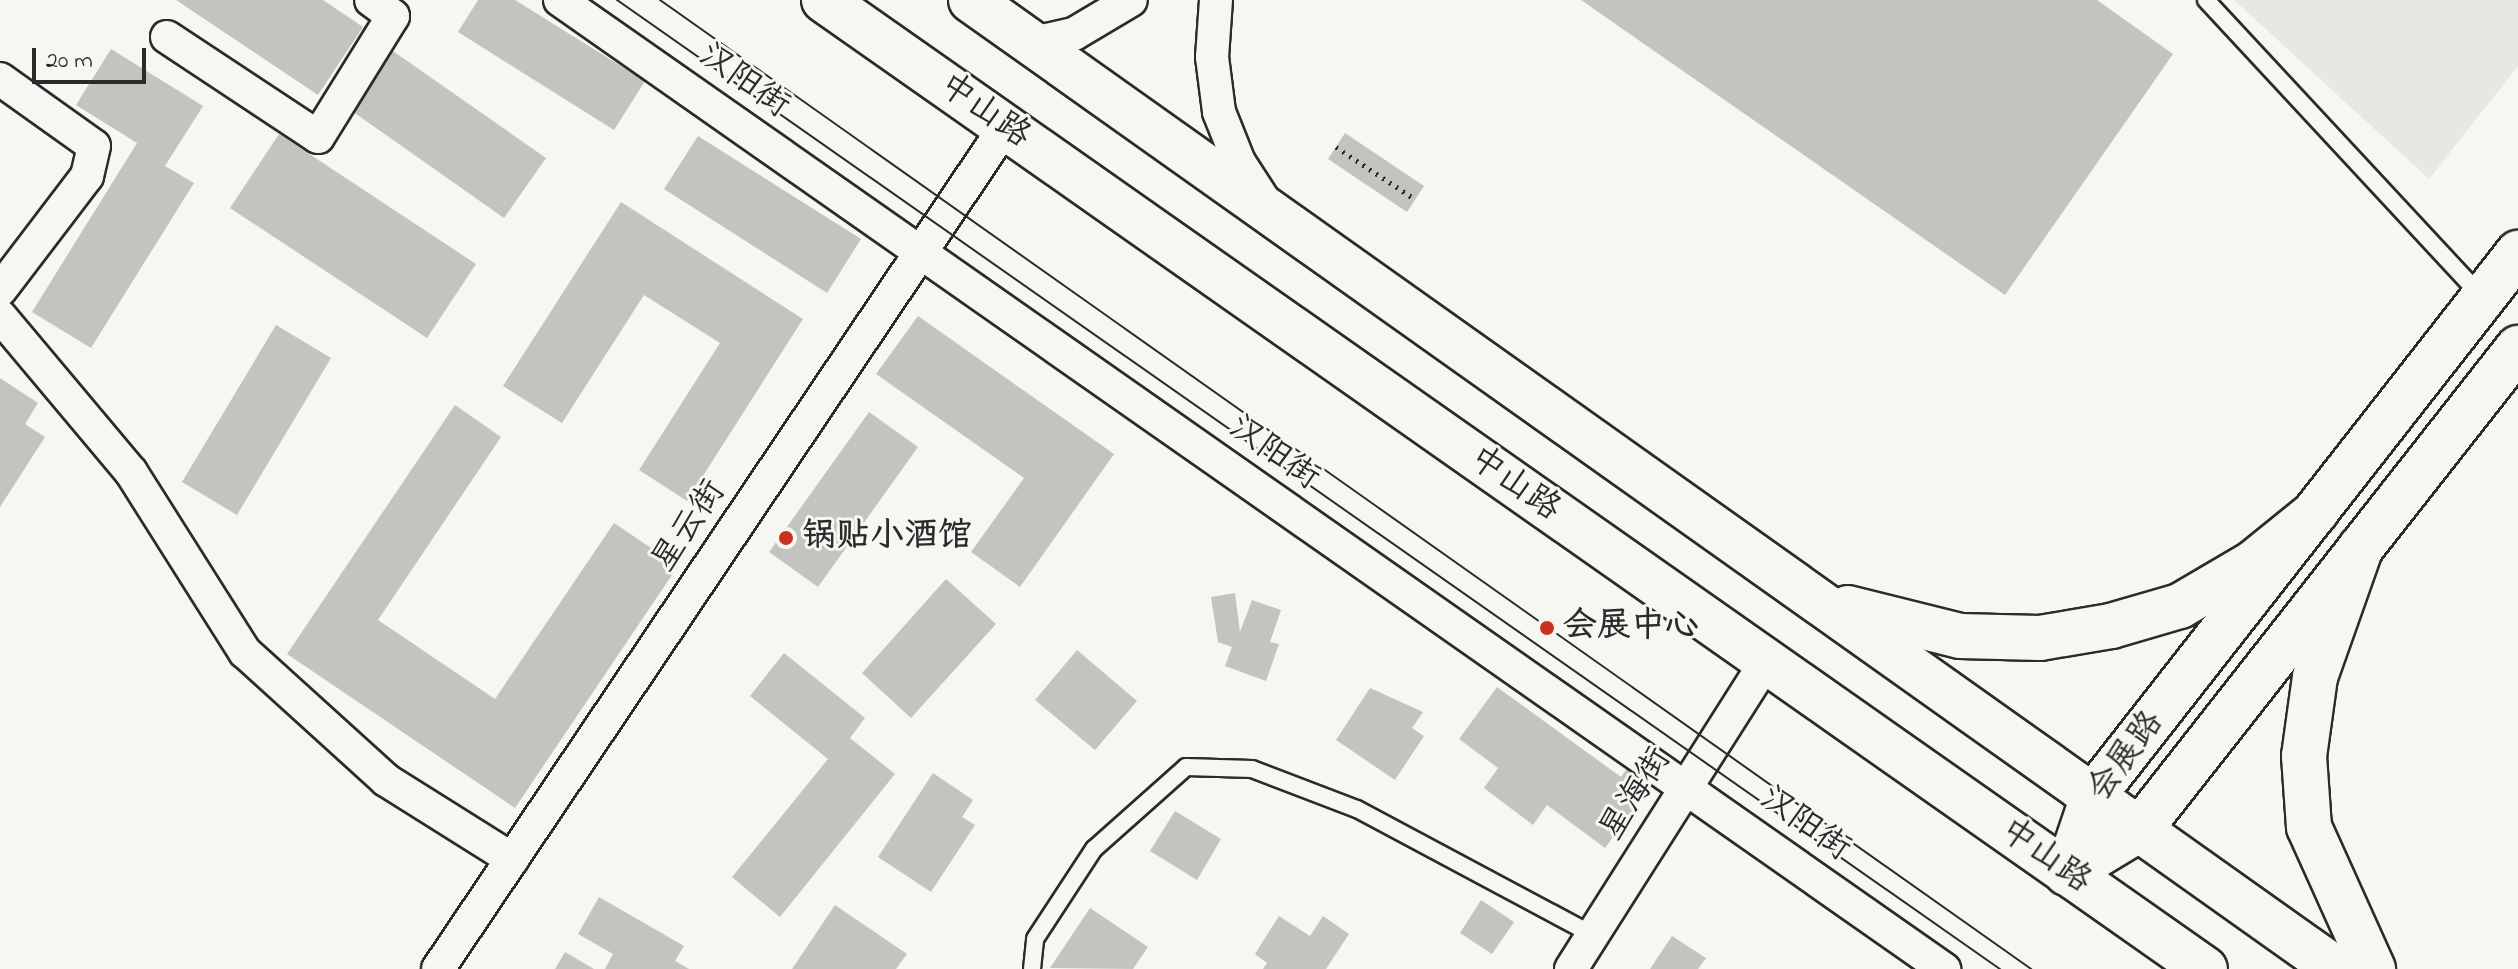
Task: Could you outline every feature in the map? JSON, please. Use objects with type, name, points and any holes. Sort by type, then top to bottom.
[{"type":"main road","name":"中山路","points":[[824,0],[2205,969]]},
{"type":"main road","points":[[971,0],[2336,969]]},
{"type":"main road","name":"会展路","points":[[2067,873],[2093,796],[2518,253]]},
{"type":"main road","name":"会展路","points":[[2067,873],[2140,829],[2518,348]]},
{"type":"main road","points":[[1801,589],[1878,620],[1960,636],[2040,638],[2180,606],[2253,563],[2316,512]]},
{"type":"main road","points":[[2361,547],[2315,677],[2304,756],[2309,827],[2373,969]]},
{"type":"street","points":[[167,37],[318,137],[393,16],[371,0]]},
{"type":"street","name":"汉阳街","points":[[560,0],[1944,969]]},
{"type":"street","points":[[1033,43],[1074,34],[1131,0]]},
{"type":"street","points":[[1216,0],[1212,57],[1219,112],[1239,162],[1271,212]]},
{"type":"street","points":[[0,79],[94,146],[87,176],[0,290]]},
{"type":"street","name":"星云街","points":[[438,969],[1005,127]]},
{"type":"street","points":[[0,316],[131,472],[245,652],[386,780],[512,859]]},
{"type":"street","name":"星海街","points":[[1571,969],[1766,662]]},
{"type":"lane","points":[[2206,0],[2483,298]]},
{"type":"lane","points":[[1032,969],[1035,939],[1094,849],[1186,767],[1252,769],[1357,809],[1593,935]]},
{"type":"path","points":[[1336,147],[1415,199]]},
{"type":"shaded area","points":[[2234,0],[2518,0],[2518,66],[2429,179]]},
{"type":"building","points":[[176,0],[323,0],[363,27],[318,95]]},
{"type":"building","points":[[478,0],[515,0],[645,81],[614,130],[458,32]]},
{"type":"building","points":[[1581,0],[2097,0],[2173,54],[2005,295]]},
{"type":"building","points":[[111,49],[203,106],[165,166],[194,183],[91,348],[32,312],[137,143],[76,105]]},
{"type":"building","points":[[390,49],[546,158],[504,218],[349,109]]},
{"type":"building","points":[[1345,133],[1424,186],[1407,212],[1328,159]]},
{"type":"building","points":[[279,134],[476,264],[427,338],[230,208]]},
{"type":"building","points":[[698,136],[861,239],[827,293],[664,189]]},
{"type":"building","points":[[621,202],[803,319],[687,501],[639,470],[720,343],[644,295],[562,423],[503,386]]},
{"type":"building","points":[[918,316],[1114,454],[1020,587],[971,552],[1024,478],[876,374]]},
{"type":"building","points":[[276,325],[331,358],[237,515],[182,482]]},
{"type":"building","points":[[0,378],[38,403],[25,424],[45,437],[0,507]]},
{"type":"building","points":[[455,405],[501,437],[378,620],[495,699],[614,523],[678,566],[515,808],[287,654]]},
{"type":"building","points":[[869,412],[918,447],[818,587],[769,552]]},
{"type":"building","points":[[946,579],[996,624],[911,718],[862,673]]},
{"type":"building","points":[[1235,593],[1240,632],[1252,600],[1281,610],[1270,642],[1279,644],[1266,681],[1225,666],[1232,647],[1218,642],[1211,597]]},
{"type":"building","points":[[1077,650],[1137,701],[1095,750],[1035,700]]},
{"type":"building","points":[[784,653],[865,718],[850,738],[895,774],[780,917],[732,877],[828,759],[750,696]]},
{"type":"building","points":[[1497,687],[1621,777],[1631,763],[1655,780],[1605,848],[1547,805],[1533,825],[1484,788],[1498,768],[1459,739]]},
{"type":"building","points":[[1370,688],[1423,712],[1412,728],[1424,736],[1395,780],[1336,740]]},
{"type":"building","points":[[933,773],[973,800],[962,817],[975,825],[931,892],[878,857]]},
{"type":"building","points":[[1175,811],[1221,839],[1197,880],[1150,851]]},
{"type":"building","points":[[599,897],[684,946],[675,961],[689,969],[605,969],[613,954],[578,934]]},
{"type":"building","points":[[1481,900],[1514,922],[1492,954],[1460,933]]},
{"type":"building","points":[[835,905],[907,954],[896,969],[792,969]]},
{"type":"building","points":[[1090,908],[1148,947],[1133,969],[1050,968]]},
{"type":"building","points":[[1279,916],[1310,936],[1323,916],[1349,934],[1326,969],[1263,969],[1267,963],[1255,954]]},
{"type":"building","points":[[1672,936],[1706,958],[1698,969],[1650,969]]},
{"type":"building","points":[[565,952],[594,969],[555,969]]},
{"type":"tram line","points":[[617,0],[2000,969]]},
{"type":"tram line","points":[[660,0],[2031,969]]},
{"type":"place","name":"锅贴小酒馆","points":[[786,538]]},
{"type":"place","name":"会展中心","points":[[1547,628]]}]
